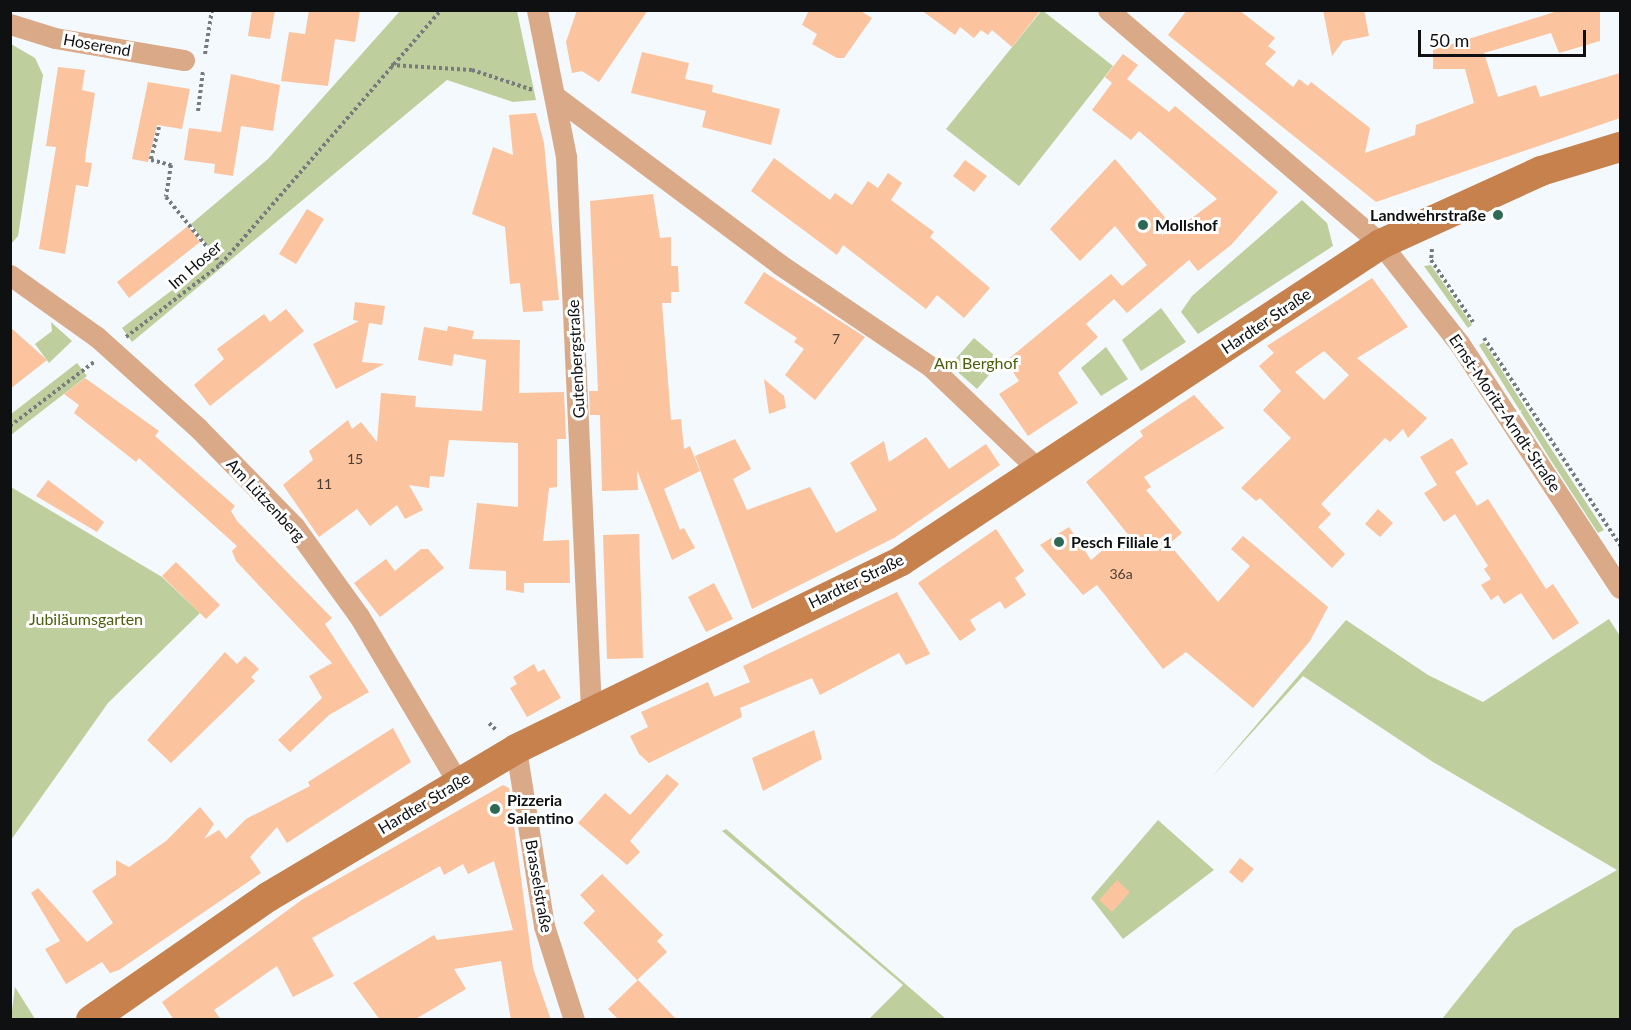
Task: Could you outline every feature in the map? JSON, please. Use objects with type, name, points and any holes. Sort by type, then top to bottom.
[{"type":"main road","name":"Hardter Straße","points":[[91,1020],[268,897],[516,749],[591,709],[901,561],[1042,473],[1381,244],[1541,171],[1620,147]]},
{"type":"street","name":"Gutenbergstraße","points":[[537,10],[556,97],[566,158],[591,709]]},
{"type":"street","points":[[1108,10],[1381,244]]},
{"type":"street","name":"Hoserend","points":[[10,24],[55,38],[184,60]]},
{"type":"street","points":[[556,97],[779,264],[931,368],[1042,473]]},
{"type":"street","name":"Ernst-Moritz-Arndt-Straße","points":[[1381,244],[1459,344],[1620,588]]},
{"type":"street","name":"Am Lützenberg","points":[[10,275],[110,350],[199,429],[294,526],[359,616],[458,783]]},
{"type":"street","name":"Brasselstraße","points":[[516,749],[544,926],[574,1020]]},
{"type":"path","name":"Im Hoser","points":[[10,426],[221,264],[441,10]]},
{"type":"path","points":[[391,65],[472,70],[556,97]]},
{"type":"path","points":[[159,127],[150,160],[171,165],[166,197],[221,264]]},
{"type":"path","points":[[1437,218],[1431,260],[1620,545]]},
{"type":"green space","points":[[1042,10],[1113,66],[1019,186],[946,129]]},
{"type":"green space","points":[[400,11],[517,11],[536,100],[513,102],[447,80],[132,342],[122,328],[216,257],[191,224],[268,159]]},
{"type":"green space","points":[[11,44],[35,58],[43,75],[18,236],[11,244]]},
{"type":"green space","points":[[1302,200],[1327,223],[1333,246],[1198,334],[1181,312],[1192,296]]},
{"type":"green space","points":[[1431,265],[1472,325],[1468,328],[1424,266]]},
{"type":"green space","points":[[1161,308],[1186,342],[1141,371],[1122,340]]},
{"type":"green space","points":[[51,322],[72,341],[49,363],[35,344],[52,331]]},
{"type":"green space","name":"Am Berghof","points":[[974,338],[1001,361],[977,389],[950,365]]},
{"type":"green space","points":[[1484,342],[1604,530],[1598,533],[1550,459],[1479,345]]},
{"type":"green space","points":[[1106,347],[1128,379],[1101,396],[1081,368]]},
{"type":"green space","points":[[77,363],[87,376],[11,435],[11,414]]},
{"type":"green space","name":"Jubiläumsgarten","points":[[11,487],[162,577],[200,613],[108,703],[11,840]]},
{"type":"green space","points":[[1609,619],[1620,636],[1620,1019],[1442,1019],[1514,929],[1617,870],[1433,762],[1303,676],[1211,778],[1346,620],[1428,675],[1483,702]]},
{"type":"green space","points":[[1158,820],[1214,870],[1123,939],[1091,898]]},
{"type":"green space","points":[[726,829],[946,1019],[869,1019],[903,985],[722,831]]},
{"type":"green space","points":[[15,987],[35,1019],[11,1019]]},
{"type":"building","points":[[252,10],[275,10],[270,39],[248,36]]},
{"type":"building","points":[[309,10],[360,10],[355,42],[335,39],[328,86],[281,81],[289,32],[305,34]]},
{"type":"building","points":[[577,10],[648,10],[599,82],[582,71],[572,73],[566,42]]},
{"type":"building","points":[[809,10],[859,10],[872,18],[844,58],[837,58],[812,44],[817,34],[802,25]]},
{"type":"building","points":[[921,10],[1041,10],[1012,47],[992,30],[988,35],[981,30],[974,38],[960,27],[955,35]]},
{"type":"building","points":[[1187,10],[1239,10],[1275,38],[1268,46],[1276,52],[1265,64],[1293,87],[1299,79],[1308,86],[1311,82],[1370,128],[1365,153],[1415,135],[1416,125],[1474,103],[1465,69],[1433,69],[1433,50],[1561,10],[1600,10],[1600,41],[1559,53],[1551,33],[1484,53],[1498,97],[1536,85],[1540,97],[1620,73],[1620,118],[1376,202],[1168,35]]},
{"type":"building","points":[[1323,10],[1364,10],[1369,36],[1343,41],[1332,56]]},
{"type":"building","points":[[642,52],[689,63],[685,79],[713,85],[712,92],[780,109],[771,145],[702,127],[706,111],[631,93]]},
{"type":"building","points":[[1123,54],[1138,65],[1127,79],[1169,112],[1175,106],[1278,192],[1231,245],[1198,271],[1189,260],[1127,313],[1114,299],[1086,324],[1098,337],[1058,373],[1078,403],[1028,436],[999,394],[1019,381],[1006,361],[1111,274],[1122,286],[1147,265],[1115,226],[1080,261],[1050,229],[1115,159],[1176,230],[1217,199],[1139,131],[1131,140],[1092,110],[1112,83],[1105,77]]},
{"type":"building","points":[[58,67],[85,70],[82,90],[95,93],[85,162],[92,163],[88,187],[76,185],[65,254],[39,249],[56,147],[46,146]]},
{"type":"building","points":[[231,74],[280,85],[273,131],[241,126],[233,176],[214,173],[215,164],[184,160],[189,128],[221,132]]},
{"type":"building","points":[[148,82],[190,89],[182,129],[157,125],[148,162],[132,159]]},
{"type":"building","points":[[536,113],[544,143],[559,300],[542,301],[543,311],[523,312],[520,283],[510,284],[505,227],[472,214],[493,147],[513,155],[509,115]]},
{"type":"building","points":[[774,158],[830,200],[835,193],[852,205],[868,181],[878,188],[888,173],[902,183],[891,200],[934,232],[930,237],[990,288],[964,318],[937,295],[926,309],[843,245],[837,255],[751,191]]},
{"type":"building","points":[[965,160],[987,176],[974,192],[953,176]]},
{"type":"building","points":[[653,194],[660,238],[671,237],[671,266],[678,266],[679,292],[671,292],[671,303],[662,303],[671,420],[681,419],[684,449],[690,446],[700,471],[664,489],[680,530],[684,528],[695,548],[672,560],[637,470],[638,490],[602,491],[600,415],[590,415],[589,391],[598,391],[590,201]]},
{"type":"building","points":[[307,209],[324,219],[296,264],[279,254]]},
{"type":"building","points":[[188,226],[200,242],[129,298],[117,282]]},
{"type":"building","points":[[764,272],[865,337],[815,400],[785,375],[804,349],[794,342],[797,338],[744,303]]},
{"type":"building","points":[[1372,278],[1408,327],[1357,358],[1427,418],[1408,438],[1403,429],[1390,442],[1385,438],[1321,504],[1331,514],[1318,527],[1345,554],[1332,568],[1260,498],[1256,501],[1241,488],[1291,438],[1263,410],[1281,391],[1259,366],[1274,353],[1267,346]],"holes":[[[1324,351],[1349,375],[1324,400],[1295,372]]]},
{"type":"building","points":[[355,302],[385,306],[382,325],[369,323],[362,362],[384,364],[336,389],[313,344],[359,321],[353,320]]},
{"type":"building","points":[[286,309],[304,331],[210,406],[194,385],[224,359],[217,349],[264,314],[270,322]]},
{"type":"building","points":[[448,326],[474,331],[472,339],[520,340],[519,393],[564,392],[566,439],[557,439],[557,487],[549,488],[543,541],[569,540],[570,583],[524,583],[524,593],[506,590],[506,571],[469,569],[477,503],[518,507],[518,443],[449,440],[444,477],[430,476],[429,488],[409,485],[423,510],[405,519],[397,505],[370,526],[357,509],[319,537],[283,485],[313,460],[309,451],[348,420],[352,429],[361,422],[377,442],[381,393],[416,396],[415,407],[482,411],[486,360],[454,354],[452,366],[418,360],[424,327],[447,331]]},
{"type":"building","points":[[10,327],[47,360],[10,389]]},
{"type":"building","points":[[85,378],[159,431],[155,436],[235,506],[231,511],[237,521],[332,618],[325,624],[369,692],[329,715],[290,752],[278,740],[322,698],[309,676],[332,663],[236,561],[232,551],[237,546],[139,458],[136,462],[74,413],[79,405],[64,394]]},
{"type":"building","points":[[764,379],[784,396],[786,408],[769,414]]},
{"type":"building","points":[[1194,395],[1224,428],[1144,477],[1151,487],[1146,490],[1182,533],[1169,544],[1218,602],[1250,566],[1231,549],[1243,536],[1328,607],[1310,641],[1253,708],[1186,652],[1163,669],[1097,585],[1083,595],[1040,545],[1069,527],[1091,560],[1110,544],[1130,537],[1086,482],[1143,436],[1140,431]]},
{"type":"building","points":[[926,437],[949,469],[986,444],[1000,465],[894,538],[752,609],[695,456],[735,439],[751,469],[733,479],[747,510],[810,487],[836,533],[877,510],[850,463],[884,441],[889,462]]},
{"type":"building","points":[[1452,438],[1468,464],[1455,472],[1477,506],[1488,499],[1546,589],[1553,584],[1579,623],[1553,640],[1521,593],[1504,604],[1498,595],[1491,600],[1481,585],[1491,579],[1484,569],[1488,566],[1455,514],[1444,522],[1424,493],[1437,485],[1420,457]]},
{"type":"building","points":[[48,480],[104,522],[97,532],[36,496]]},
{"type":"building","points":[[1378,509],[1393,523],[1380,537],[1365,524]]},
{"type":"building","points":[[996,529],[1024,571],[1015,578],[1026,595],[1005,609],[1000,601],[970,620],[976,630],[960,641],[918,583]]},
{"type":"building","points":[[639,534],[643,658],[607,659],[603,535]]},
{"type":"building","points":[[421,549],[428,549],[444,568],[380,617],[354,583],[386,559],[395,571]]},
{"type":"building","points":[[176,562],[220,605],[206,619],[162,576]]},
{"type":"building","points":[[714,583],[733,619],[706,632],[688,597]]},
{"type":"building","points":[[897,592],[930,654],[906,665],[899,653],[820,695],[812,678],[740,708],[742,717],[649,763],[639,754],[630,736],[648,727],[641,712],[708,682],[714,697],[750,682],[743,666]]},
{"type":"building","points":[[225,652],[237,664],[245,656],[259,669],[251,677],[255,681],[171,763],[147,740]]},
{"type":"building","points":[[534,664],[538,672],[544,669],[561,698],[527,717],[510,688],[517,684],[513,677]]},
{"type":"building","points":[[393,728],[411,762],[287,843],[277,827],[250,857],[261,873],[119,970],[110,973],[102,962],[66,984],[45,949],[60,941],[31,893],[38,888],[87,942],[113,923],[92,891],[116,875],[116,860],[129,867],[166,841],[200,807],[214,824],[204,839],[219,830],[226,839],[246,819],[310,786],[308,782]]},
{"type":"building","points":[[814,730],[822,759],[763,791],[752,758]]},
{"type":"building","points":[[667,774],[679,784],[630,841],[640,852],[627,865],[578,823],[605,793],[630,815]]},
{"type":"building","points":[[503,785],[509,788],[533,968],[551,1020],[511,1020],[501,961],[454,969],[466,989],[414,1020],[380,1020],[353,983],[434,935],[437,940],[513,930],[494,861],[468,874],[463,864],[444,875],[440,866],[312,938],[334,976],[293,997],[277,966],[214,1010],[221,1020],[174,1020],[162,1002],[303,899]]},
{"type":"building","points":[[1240,858],[1254,869],[1242,883],[1229,872]]},
{"type":"building","points":[[602,874],[663,935],[657,941],[667,952],[637,980],[583,923],[595,911],[580,895]]},
{"type":"building","points":[[1117,880],[1130,892],[1112,912],[1099,900]]},
{"type":"building","points":[[638,980],[677,1020],[619,1020],[608,1009]]},
{"type":"place","name":"Landwehrstraße","points":[[1498,215]]},
{"type":"place","name":"Mollshof","points":[[1143,225]]},
{"type":"place","name":"Pesch Filiale 1","points":[[1059,542]]},
{"type":"place","name":"Pizzeria Salentino","points":[[495,809]]}]
